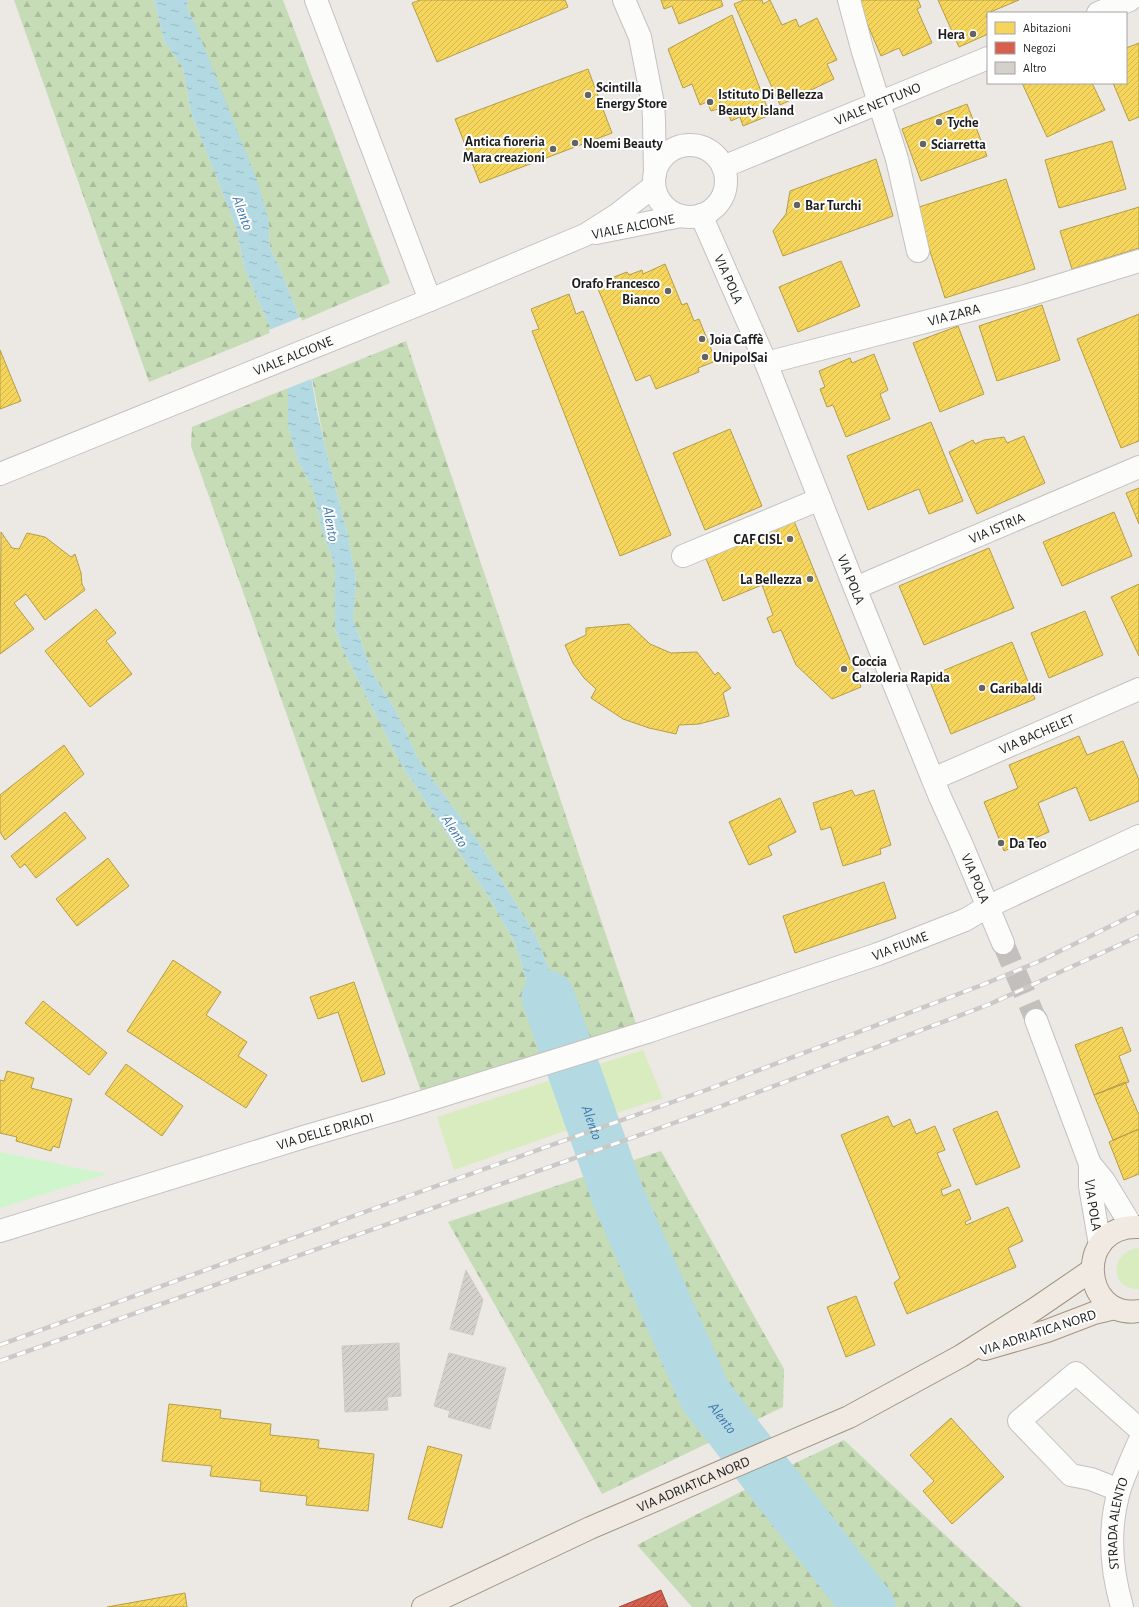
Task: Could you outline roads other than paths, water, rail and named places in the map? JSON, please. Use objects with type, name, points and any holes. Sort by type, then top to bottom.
[{"type":"main road","points":[[1132,1314],[1106,1301],[1098,1292],[1092,1270],[1094,1257],[1100,1245],[1109,1236],[1120,1230],[1135,1227]]},
{"type":"main road","name":"VIA ADRIATICA NORD","points":[[436,1604],[590,1528],[849,1417],[961,1356],[1035,1309],[1092,1270]]},
{"type":"main road","name":"VIA ADRIATICA NORD","points":[[961,1356],[1047,1331],[1094,1313],[1132,1314]]},
{"type":"street","points":[[316,0],[426,301]]},
{"type":"street","points":[[624,0],[640,37],[653,104],[655,180],[658,196],[663,205],[671,212],[691,215],[712,210],[720,201],[725,190],[726,178],[723,167],[717,157],[708,150],[697,146],[686,145],[675,149],[666,155],[658,164],[655,180]]},
{"type":"street","points":[[849,0],[863,52],[897,159],[918,251]]},
{"type":"street","points":[[1100,12],[1130,0]]},
{"type":"street","name":"VIALE NETTUNO","points":[[723,167],[987,58]]},
{"type":"street","name":"VIALE ALCIONE","points":[[0,474],[585,235],[618,214],[655,180]]},
{"type":"street","name":"VIALE ALCIONE","points":[[585,235],[691,215]]},
{"type":"street","name":"VIA POLA","points":[[691,215],[766,363],[855,588],[1003,943]]},
{"type":"street","name":"VIA ZARA","points":[[766,363],[1025,296],[1139,261]]},
{"type":"street","name":"VIA ISTRIA","points":[[855,588],[1139,467]]},
{"type":"street","points":[[683,556],[820,499]]},
{"type":"street","name":"VIA BACHELET","points":[[934,779],[1139,689]]},
{"type":"street","name":"VIA FIUME","points":[[650,1031],[878,954],[965,920],[987,907],[1139,836]]},
{"type":"street","name":"VIA POLA","points":[[1036,1020],[1090,1164],[1104,1181],[1135,1227]]},
{"type":"street","name":"VIA DELLE DRIADI","points":[[0,1231],[650,1031]]},
{"type":"street","name":"VIA POLA","points":[[1090,1164],[1090,1186],[1100,1245]]},
{"type":"street","points":[[1119,1490],[1091,1479],[1071,1475],[1019,1422],[1076,1373],[1139,1429]]},
{"type":"street","name":"STRADA ALENTO","points":[[1122,1607],[1117,1590],[1112,1560],[1112,1527],[1119,1490],[1139,1442]]},
{"type":"water","points":[[154,0],[188,0],[187,9],[193,19],[257,180],[268,217],[270,248],[279,266],[301,321],[317,411],[348,536],[356,580],[353,619],[372,672],[396,711],[420,762],[478,841],[536,936],[578,1042],[550,1050],[533,1002],[515,943],[490,899],[402,766],[343,650],[335,629],[335,566],[323,533],[312,487],[298,461],[288,426],[288,388],[272,332],[245,270],[236,227],[191,113],[183,68],[164,41]]},
{"type":"water","points":[[586,1068],[604,1117],[571,1129],[569,1099],[561,1076]]},
{"type":"water","points":[[772,1474],[880,1607],[861,1607],[756,1484]]},
{"type":"waterway","name":"Alento","points":[[548,997],[618,1196],[705,1395],[869,1607]]},
{"type":"tunnel","points":[[1003,943],[1036,1020]]},
{"type":"railway","points":[[0,1345],[414,1194],[709,1089],[982,985],[1040,961],[1139,912]]},
{"type":"railway","points":[[0,1361],[719,1107],[990,1004],[1139,936]]},
{"type":"place","name":"Hera","points":[[973,34]]},
{"type":"place","name":"Scintilla Energy Store","points":[[588,95]]},
{"type":"place","name":"Istituto Di Bellezza Beauty Island","points":[[710,102]]},
{"type":"place","name":"Tyche","points":[[939,122]]},
{"type":"place","name":"Noemi Beauty","points":[[575,143]]},
{"type":"place","name":"Sciarretta","points":[[923,144]]},
{"type":"place","name":"Antica fioreria Mara creazioni","points":[[553,149]]},
{"type":"place","name":"Bar Turchi","points":[[797,205]]},
{"type":"place","name":"Orafo Francesco Bianco","points":[[668,291]]},
{"type":"place","name":"Joia Caffè","points":[[702,339]]},
{"type":"place","name":"UnipolSai","points":[[705,357]]},
{"type":"place","name":"CAF CISL","points":[[790,539]]},
{"type":"place","name":"La Bellezza","points":[[810,579]]},
{"type":"place","name":"Coccia Calzoleria Rapida","points":[[844,669]]},
{"type":"place","name":"Garibaldi","points":[[982,688]]},
{"type":"place","name":"Da Teo","points":[[1001,843]]}]
